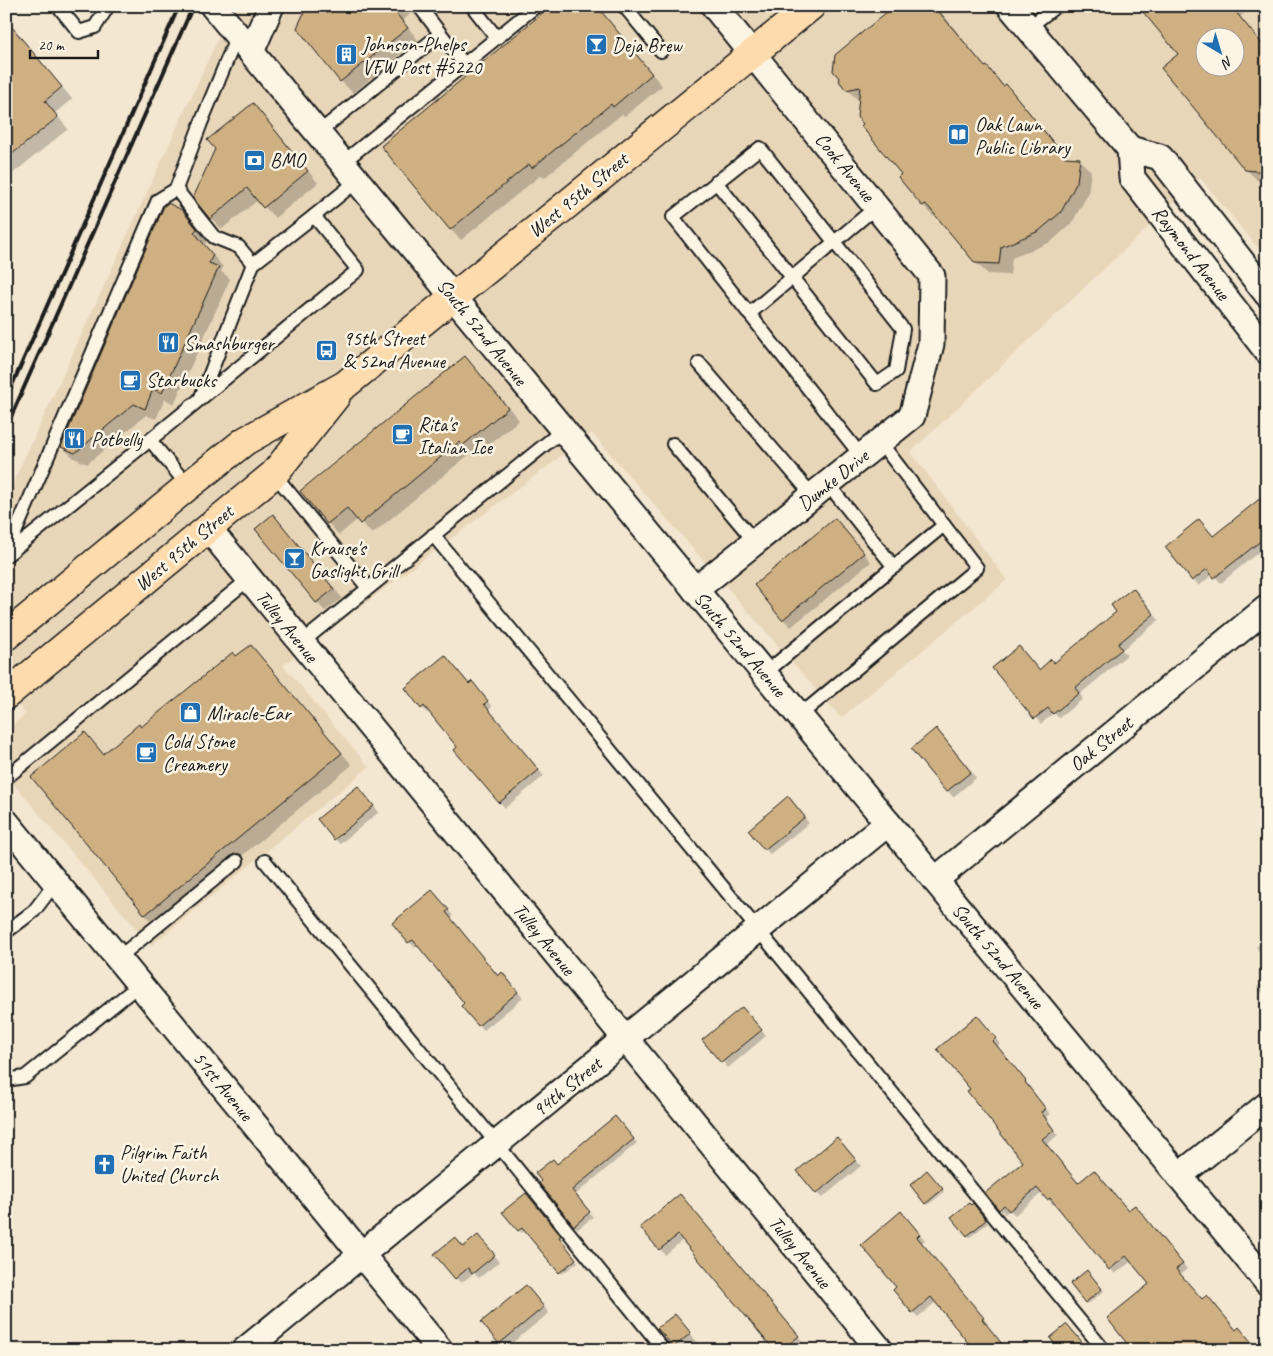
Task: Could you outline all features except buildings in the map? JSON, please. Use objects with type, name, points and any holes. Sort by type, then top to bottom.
[{"type":"main road","name":"West 95th Street","points":[[7,633],[245,441],[344,385],[811,6]]},
{"type":"main road","name":"West 95th Street","points":[[6,695],[274,474],[344,385]]},
{"type":"street","name":"South 52nd Avenue","points":[[213,6],[1267,1282]]},
{"type":"street","points":[[244,44],[271,6]]},
{"type":"street","name":"Cook Avenue","points":[[714,6],[932,276],[931,344]]},
{"type":"street","points":[[1010,6],[1130,149]]},
{"type":"street","name":"Raymond Avenue","points":[[1267,294],[1160,157],[1130,149],[1132,178],[1267,351]]},
{"type":"street","name":"Dumke Drive","points":[[695,590],[912,416],[931,344]]},
{"type":"street","name":"Tulley Avenue","points":[[208,528],[880,1350]]},
{"type":"street","name":"Oak Street","points":[[935,880],[1267,608]]},
{"type":"street","name":"51st Avenue","points":[[6,822],[440,1350]]},
{"type":"street","name":"94th Street","points":[[245,1350],[888,824]]},
{"type":"street","points":[[1179,1176],[1267,1105]]},
{"type":"lane","points":[[58,6],[79,32],[95,27],[108,6]]},
{"type":"lane","points":[[419,6],[464,64]]},
{"type":"lane","points":[[472,6],[497,38]]},
{"type":"lane","points":[[200,399],[253,264],[314,216],[350,172],[464,64],[536,6]]},
{"type":"lane","points":[[624,6],[660,51]]},
{"type":"lane","points":[[1028,28],[1056,6]]},
{"type":"lane","points":[[318,132],[440,34]]},
{"type":"lane","points":[[6,555],[158,200],[176,189],[201,123],[244,44]]},
{"type":"lane","points":[[716,182],[877,384],[896,371],[903,329],[760,148],[716,182],[673,217],[749,314],[871,449],[944,525],[977,568],[799,716]]},
{"type":"lane","points":[[176,189],[214,237],[239,247],[253,264]]},
{"type":"lane","points":[[749,314],[876,207]]},
{"type":"lane","points":[[6,555],[358,270],[314,216]]},
{"type":"lane","points":[[699,363],[894,567]]},
{"type":"lane","points":[[302,643],[563,430]]},
{"type":"lane","points":[[150,440],[188,486]]},
{"type":"lane","points":[[672,444],[755,542]]},
{"type":"lane","points":[[274,474],[368,588]]},
{"type":"lane","points":[[764,674],[944,525]]},
{"type":"lane","points":[[433,535],[1104,1350]]},
{"type":"lane","points":[[6,778],[250,579]]},
{"type":"lane","points":[[118,958],[236,861]]},
{"type":"lane","points":[[265,861],[664,1350]]},
{"type":"lane","points":[[6,932],[34,911],[56,882]]},
{"type":"lane","points":[[6,1080],[26,1077],[140,984]]},
{"type":"shaded area","points":[[233,6],[1267,6],[1267,259],[1200,178],[911,452],[1007,580],[841,718],[592,433],[283,665],[369,767],[151,946],[6,775],[6,731],[26,714],[6,691],[6,498]]},
{"type":"railway","points":[[6,399],[179,6]]},
{"type":"railway","points":[[6,428],[193,6]]},
{"type":"place","name":"Deja Brew","points":[[596,45]]},
{"type":"place","name":"Johnson-Phelps VFW Post #5220","points":[[346,55]]},
{"type":"place","name":"Oak Lawn Public Library","points":[[959,135]]},
{"type":"place","name":"BMO","points":[[254,160]]},
{"type":"place","name":"Smashburger","points":[[168,343]]},
{"type":"place","name":"95th Street & 52nd Avenue","points":[[327,350]]},
{"type":"place","name":"Starbucks","points":[[130,380]]},
{"type":"place","name":"Rita's Italian Ice","points":[[402,435]]},
{"type":"place","name":"Potbelly","points":[[75,439]]},
{"type":"place","name":"Krause's Gaslight Grill","points":[[294,559]]},
{"type":"place","name":"Miracle-Ear","points":[[191,713]]},
{"type":"place","name":"Cold Stone Creamery","points":[[147,753]]},
{"type":"place","name":"Pilgrim Faith United Church","points":[[104,1164]]}]
